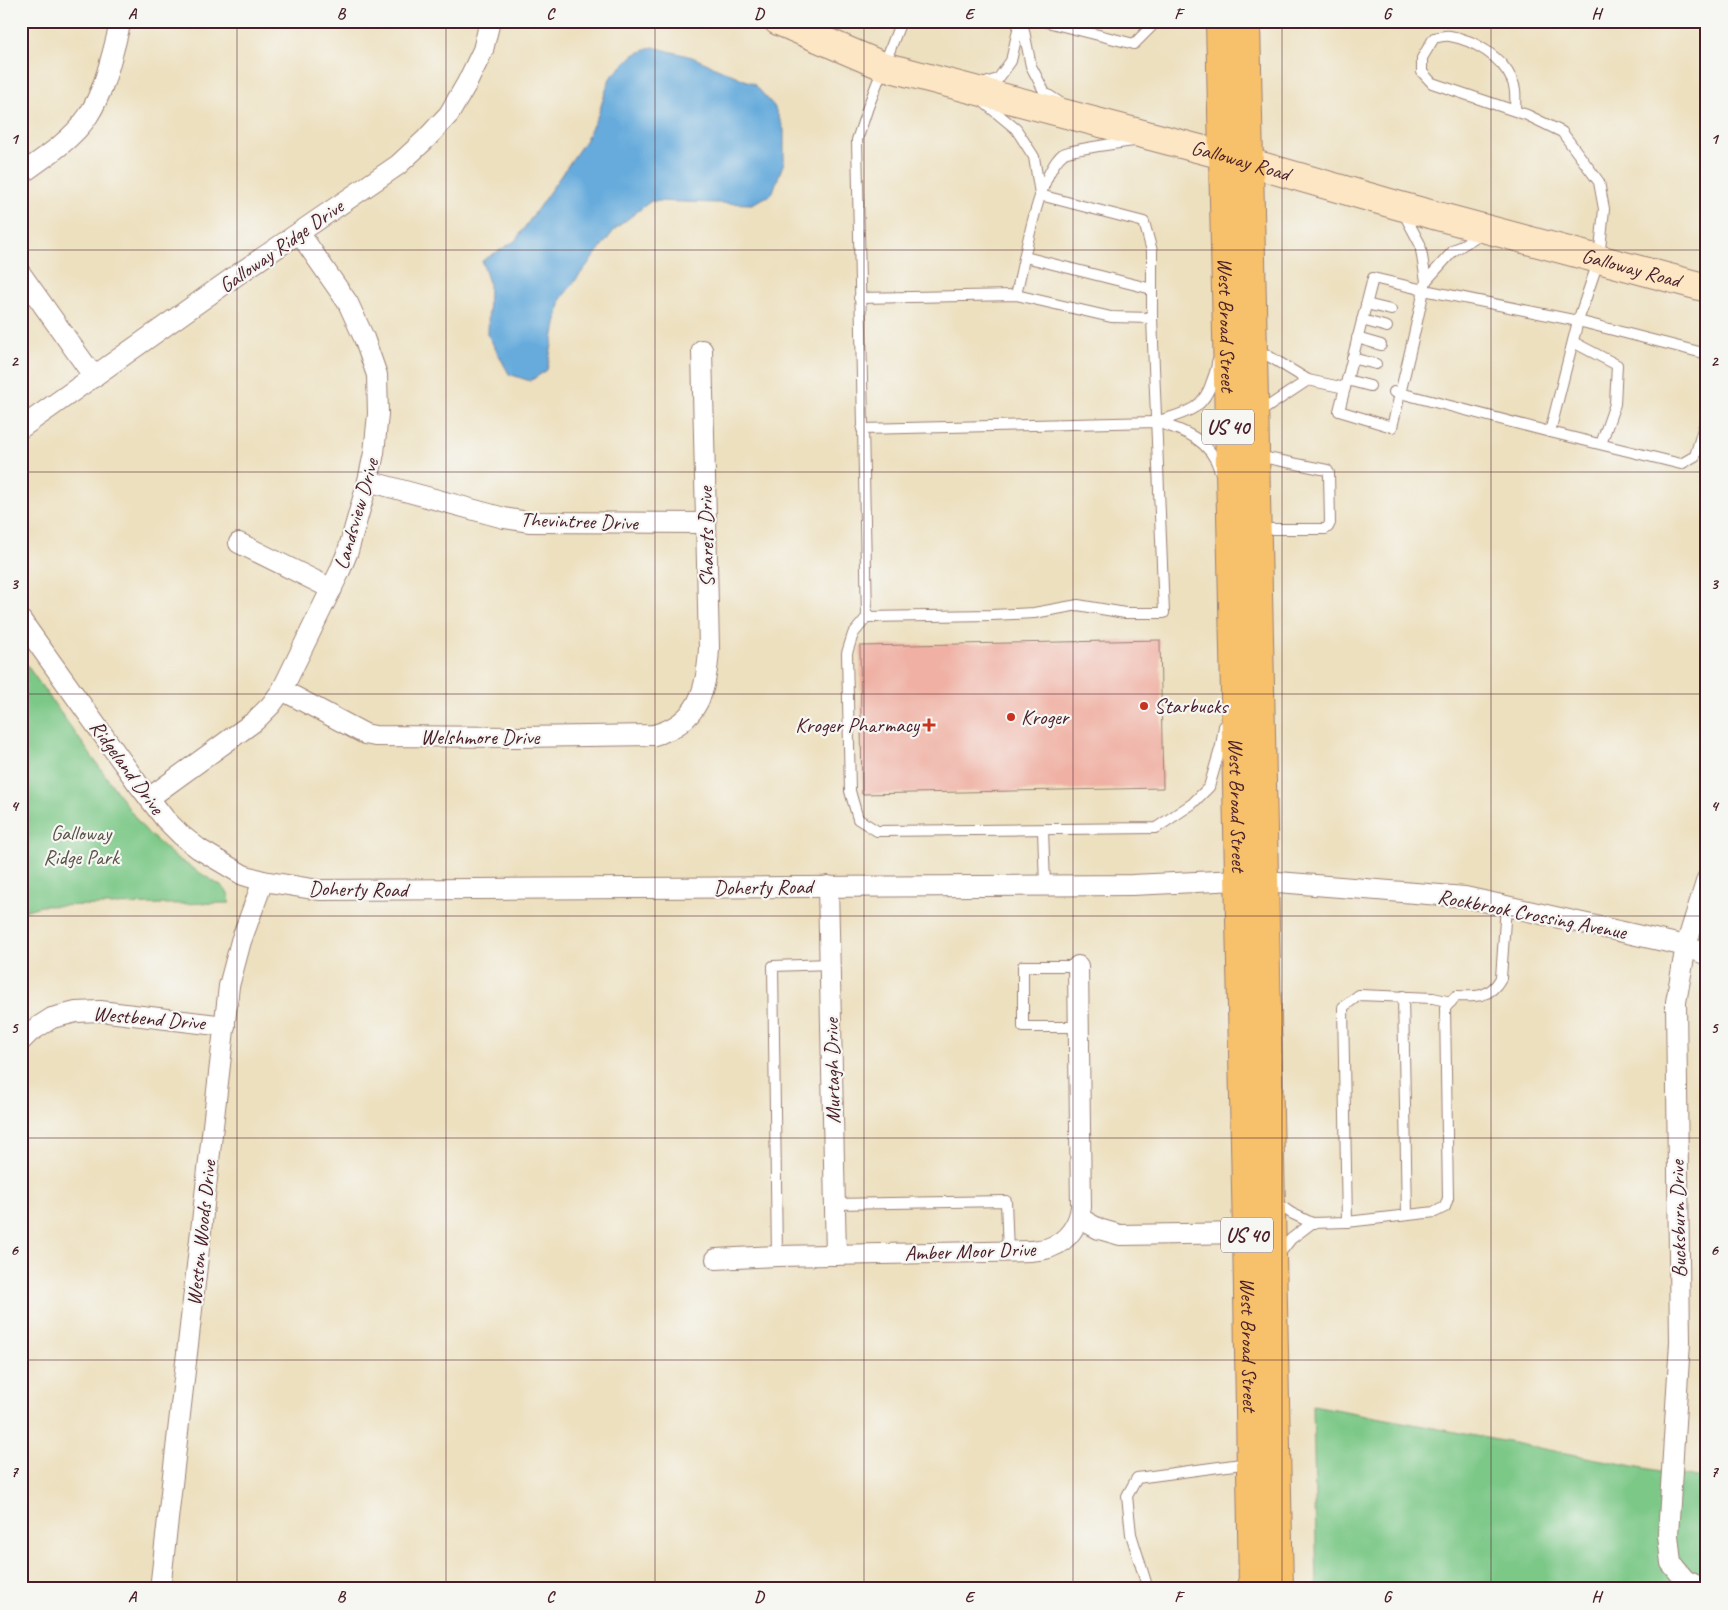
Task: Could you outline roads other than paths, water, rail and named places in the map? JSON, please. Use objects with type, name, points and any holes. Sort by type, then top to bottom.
[{"type":"main road","name":"West Broad Street","points":[[1220,21],[1253,1589]]},
{"type":"main road","name":"West Broad Street","points":[[1246,21],[1279,1589]]},
{"type":"street","points":[[21,174],[54,150],[87,117],[103,84],[121,21]]},
{"type":"street","name":"Galloway Ridge Drive","points":[[21,428],[398,165],[426,140],[449,114],[483,50],[490,21]]},
{"type":"street","name":"Galloway Road","points":[[778,21],[883,66],[1087,121],[1223,155],[1487,230],[1707,288]]},
{"type":"street","name":"Landsview Drive","points":[[149,798],[255,721],[271,705],[282,690],[332,589],[348,551],[368,481],[374,453],[378,414],[377,375],[364,338],[348,303],[300,234]]},
{"type":"street","points":[[21,274],[94,377]]},
{"type":"street","name":"Sharets Drive","points":[[685,719],[700,700],[708,668],[702,350]]},
{"type":"street","name":"Thevintree Drive","points":[[368,481],[504,518],[529,522],[705,523]]},
{"type":"street","points":[[239,543],[332,589]]},
{"type":"street","name":"Ridgeland Drive","points":[[21,620],[165,819],[199,849],[243,875],[263,881]]},
{"type":"street","name":"Welshmore Drive","points":[[282,690],[365,734],[394,738],[654,735],[664,732],[685,719]]},
{"type":"street","name":"Bucksburn Drive","points":[[1704,1589],[1684,1580],[1671,1563],[1668,1535],[1680,1342],[1676,1002],[1686,946],[1707,879]]},
{"type":"street","name":"Doherty Road","points":[[263,881],[319,890],[1132,885],[1238,880],[1265,881]]},
{"type":"street","name":"Weston Woods Drive","points":[[160,1589],[224,1026],[230,986],[241,940],[263,881]]},
{"type":"street","name":"Rockbrook Crossing Avenue","points":[[1265,881],[1465,897],[1686,946],[1707,955]]},
{"type":"street","name":"Murtagh Drive","points":[[828,886],[836,1255]]},
{"type":"street","points":[[1078,966],[1081,1207],[1079,1218],[1099,1229],[1120,1235],[1247,1233]]},
{"type":"street","name":"Westbend Drive","points":[[21,1041],[30,1032],[52,1018],[76,1012],[100,1011],[224,1026]]},
{"type":"street","name":"Amber Moor Drive","points":[[716,1259],[777,1256],[1031,1252],[1052,1247],[1071,1233],[1079,1218]]},
{"type":"lane","points":[[901,21],[857,140],[867,616],[853,634],[847,653],[850,791],[858,819],[877,831],[1156,828],[1192,804],[1209,787],[1221,746],[1233,659]]},
{"type":"lane","points":[[966,89],[998,78],[1011,61],[1021,21]]},
{"type":"lane","points":[[1021,21],[1031,66],[1045,93],[1087,121]]},
{"type":"lane","points":[[1043,21],[1134,44],[1157,21]]},
{"type":"lane","points":[[1515,111],[1516,90],[1512,78],[1498,59],[1468,41],[1448,35],[1434,38],[1422,58],[1422,72],[1432,83],[1515,111],[1527,115],[1562,132],[1599,182],[1604,209],[1599,259],[1578,321],[1550,432]]},
{"type":"lane","points":[[966,89],[1016,129],[1034,157],[1040,195]]},
{"type":"lane","points":[[1016,295],[1040,195],[1051,168],[1064,153],[1154,137]]},
{"type":"lane","points":[[867,616],[1034,613],[1078,604],[1125,613],[1164,613],[1152,318],[1152,251],[1144,222],[1040,195]]},
{"type":"lane","points":[[1400,206],[1420,244],[1425,285],[1397,392],[1392,427],[1339,411],[1373,278],[1425,285],[1707,354]]},
{"type":"lane","points":[[1425,285],[1453,251],[1487,230]]},
{"type":"lane","points":[[1214,280],[1225,251]]},
{"type":"lane","points":[[1025,257],[1152,289]]},
{"type":"lane","points":[[859,298],[1016,295],[1111,317],[1152,318]]},
{"type":"lane","points":[[1366,304],[1391,310]]},
{"type":"lane","points":[[1362,320],[1387,327]]},
{"type":"lane","points":[[1357,338],[1381,345]]},
{"type":"lane","points":[[1573,342],[1617,364],[1615,404],[1601,444]]},
{"type":"lane","points":[[1253,346],[1308,380],[1370,386]]},
{"type":"lane","points":[[1156,422],[1198,406],[1208,393],[1217,367],[1216,347]]},
{"type":"lane","points":[[1352,358],[1376,364]]},
{"type":"lane","points":[[1254,416],[1308,380]]},
{"type":"lane","points":[[1397,392],[1681,464],[1695,456],[1707,416]]},
{"type":"lane","points":[[862,429],[1156,422],[1180,429],[1196,437],[1218,462],[1230,501]]},
{"type":"lane","points":[[1255,456],[1324,468],[1328,473],[1329,490],[1328,527],[1325,529],[1257,529]]},
{"type":"lane","points":[[1043,830],[1045,885]]},
{"type":"lane","points":[[1271,1199],[1291,1213],[1312,1223],[1347,1222],[1435,1212],[1445,1206],[1448,1198],[1445,1008],[1456,996],[1478,997],[1496,988],[1501,978],[1506,906]]},
{"type":"lane","points":[[777,1256],[773,966],[830,964]]},
{"type":"lane","points":[[1078,966],[1023,966],[1023,1028],[1078,1028]]},
{"type":"lane","points":[[1347,1222],[1342,1007],[1359,995],[1433,998],[1451,1002]]},
{"type":"lane","points":[[1403,996],[1407,1215]]},
{"type":"lane","points":[[835,1204],[1006,1200],[1008,1252]]},
{"type":"lane","points":[[1272,1264],[1291,1239],[1312,1223]]},
{"type":"lane","points":[[1148,1589],[1131,1534],[1127,1496],[1137,1478],[1250,1463]]},
{"type":"water","points":[[653,47],[692,57],[754,84],[774,106],[784,130],[784,162],[772,194],[752,204],[651,201],[616,228],[561,299],[547,370],[530,381],[509,374],[488,335],[489,283],[482,261],[515,241],[585,141],[598,115],[610,78],[633,55]]},
{"type":"place","name":"Starbucks","points":[[1144,706]]},
{"type":"place","name":"Kroger","points":[[1011,717]]},
{"type":"place","name":"Kroger Pharmacy","points":[[929,725]]},
{"type":"park label","name":"Galloway Ridge Park","points":[[81,845]]}]
